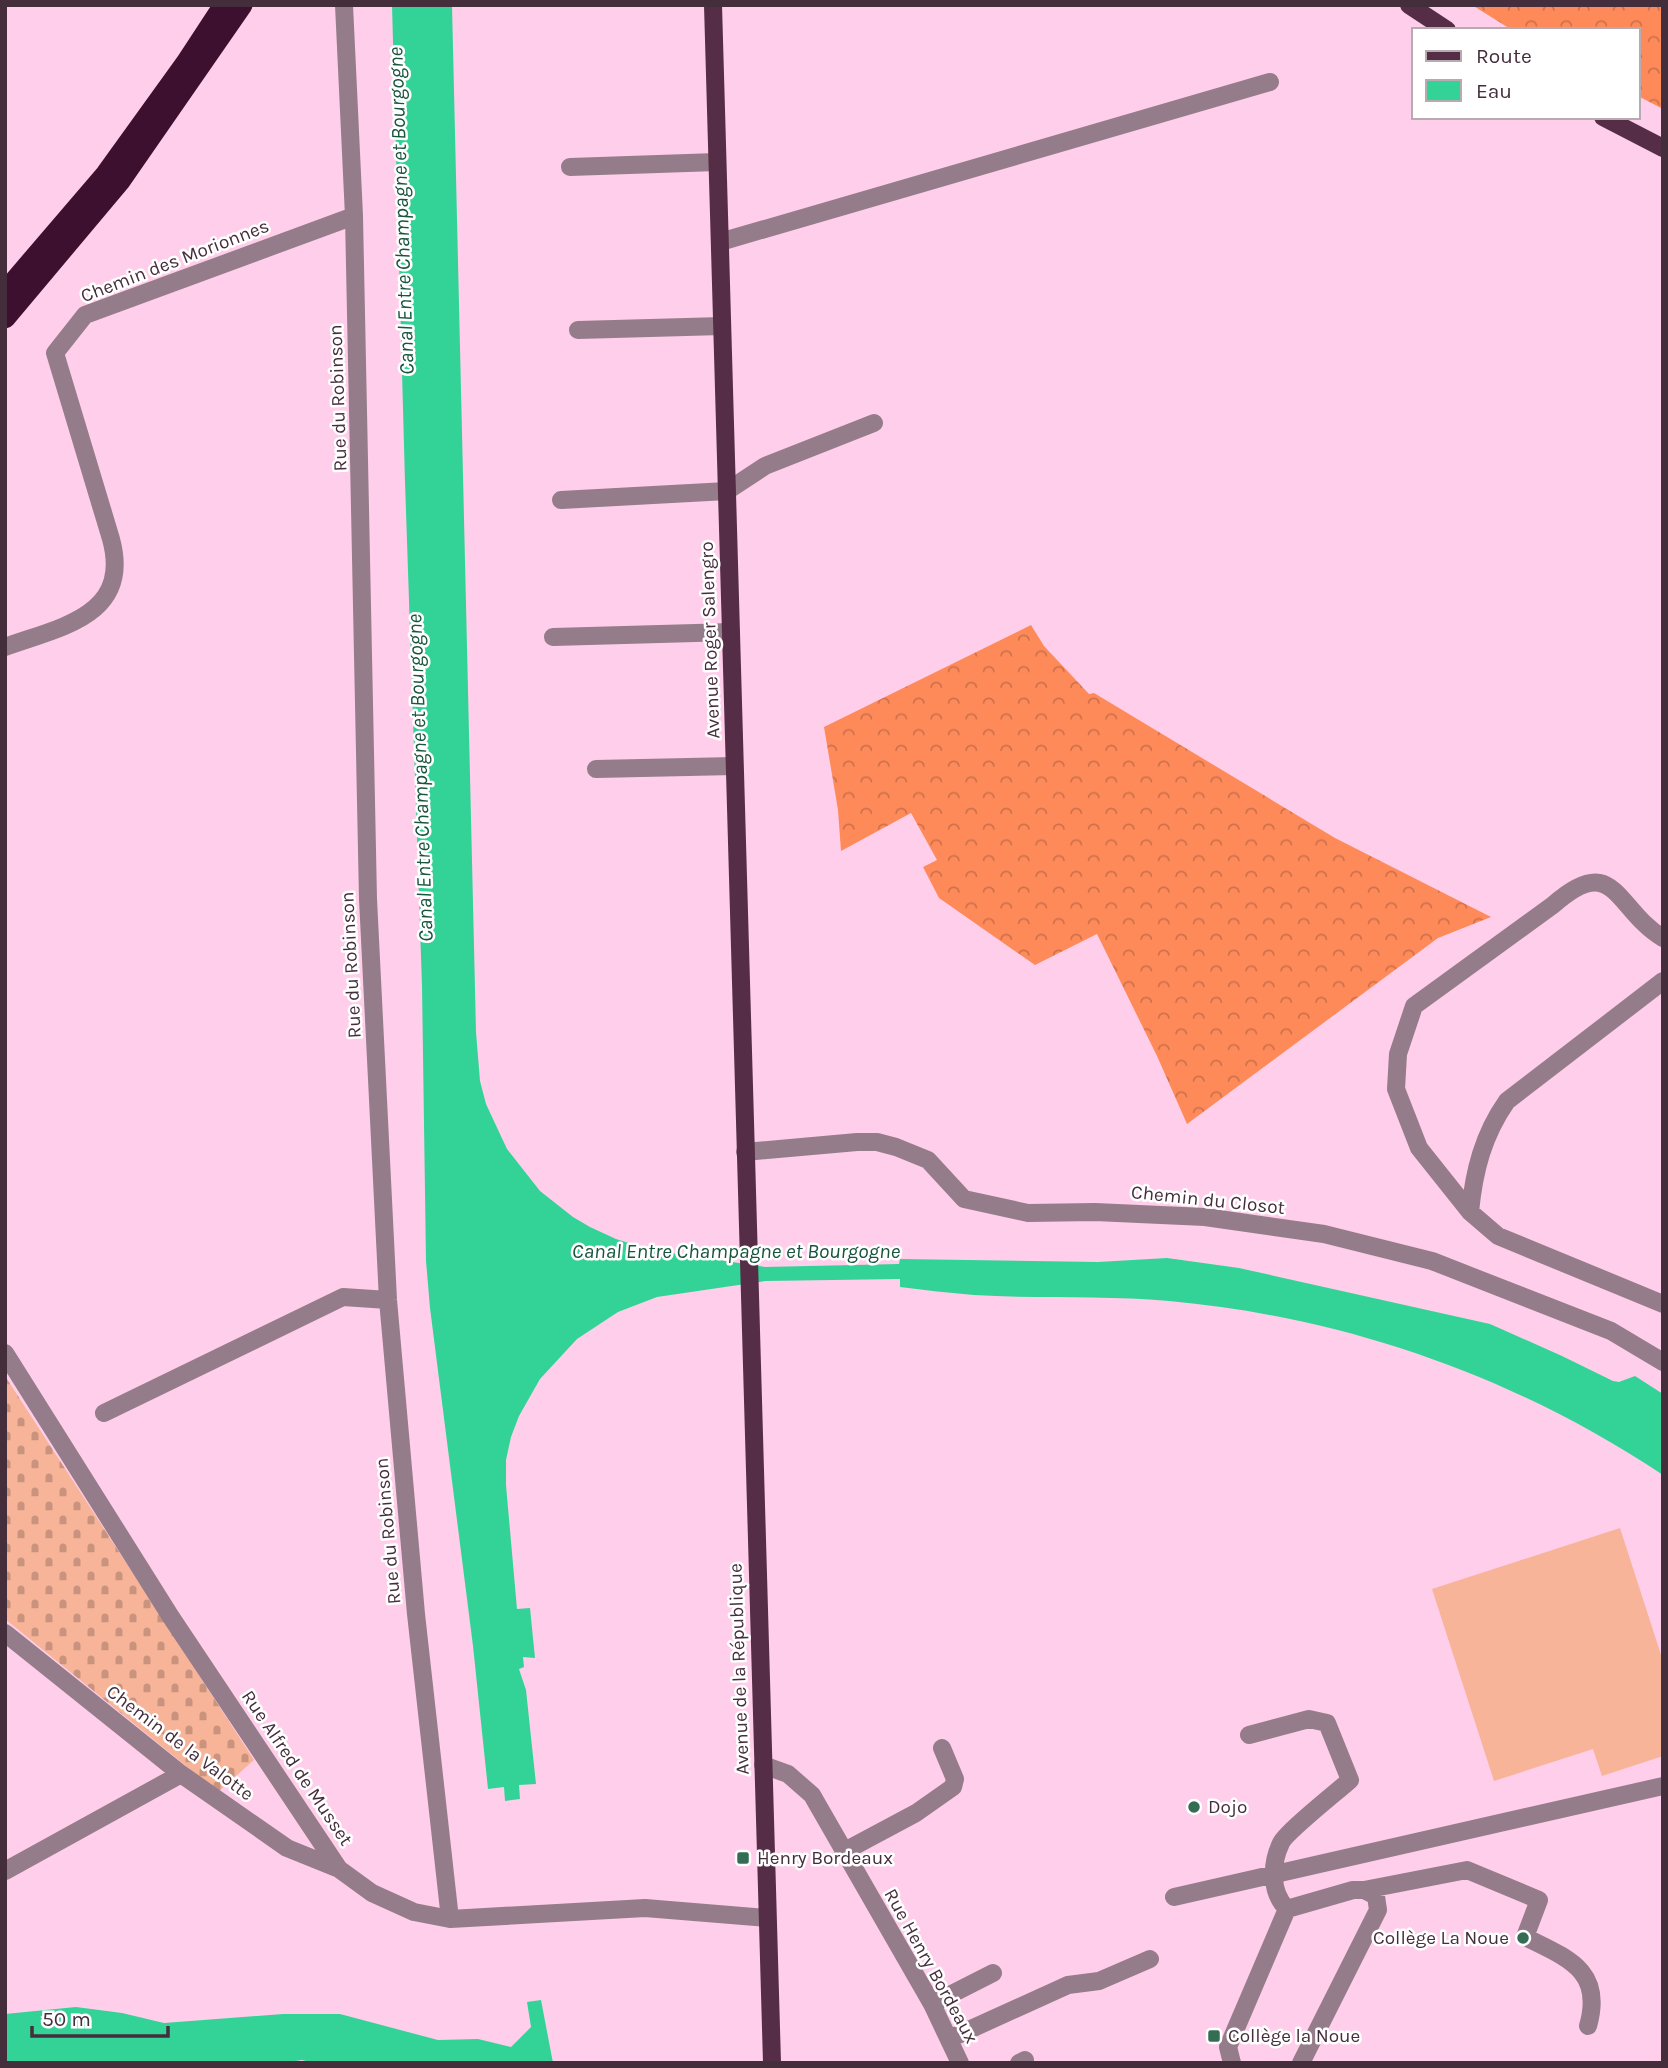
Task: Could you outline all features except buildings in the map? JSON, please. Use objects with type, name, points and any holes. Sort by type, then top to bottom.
[{"type":"highway","points":[[5,292],[106,174],[224,5]]},
{"type":"highway","points":[[5,318],[120,181],[242,5]]},
{"type":"main road","name":"Avenue Roger Salengro","points":[[713,5],[749,1274]]},
{"type":"main road","points":[[1409,5],[1444,28]]},
{"type":"main road","points":[[1607,119],[1663,148]]},
{"type":"main road","name":"Avenue de la République","points":[[749,1274],[772,2063]]},
{"type":"street","name":"Rue du Robinson","points":[[344,5],[354,216],[368,900],[388,1300],[416,1614],[450,1919]]},
{"type":"street","points":[[720,242],[1270,82]]},
{"type":"street","points":[[570,167],[718,162]]},
{"type":"street","name":"Chemin des Morionnes","points":[[5,647],[88,616],[106,596],[116,571],[116,555],[55,353],[85,315],[354,216]]},
{"type":"street","points":[[578,330],[722,326]]},
{"type":"street","points":[[561,500],[727,491],[765,466],[874,423]]},
{"type":"street","points":[[553,637],[731,632]]},
{"type":"street","points":[[596,769],[734,766]]},
{"type":"street","points":[[1663,939],[1652,932],[1608,884],[1592,881],[1572,888],[1414,1006],[1398,1054],[1396,1088],[1419,1148],[1470,1212],[1498,1236],[1663,1304]]},
{"type":"street","points":[[1470,1212],[1474,1178],[1481,1152],[1491,1126],[1507,1101],[1663,981]]},
{"type":"street","name":"Chemin du Closot","points":[[745,1152],[877,1142],[928,1160],[964,1199],[1028,1213],[1095,1212],[1205,1217],[1324,1234],[1444,1266],[1611,1331],[1663,1362]]},
{"type":"street","points":[[104,1413],[343,1297],[388,1300]]},
{"type":"street","name":"Rue Alfred de Musset","points":[[5,1353],[172,1616],[339,1869],[372,1893],[414,1912],[450,1919],[645,1908],[767,1918]]},
{"type":"street","name":"Chemin de la Valotte","points":[[5,1633],[181,1774],[287,1848],[339,1869]]},
{"type":"street","points":[[1250,1735],[1309,1719],[1326,1723],[1350,1780],[1282,1840],[1273,1873],[1279,1901],[1287,1909]]},
{"type":"street","points":[[843,1852],[887,1831],[953,1787],[955,1779],[942,1748]]},
{"type":"street","name":"Rue Henry Bordeaux","points":[[763,1765],[788,1774],[812,1796],[932,2004],[960,2063]]},
{"type":"street","points":[[5,1871],[181,1774]]},
{"type":"street","points":[[1174,1897],[1663,1786]]},
{"type":"street","points":[[1287,1909],[1353,1890],[1467,1870],[1539,1900],[1525,1937],[1575,1963],[1586,1977],[1592,1989],[1593,2010],[1588,2026]]},
{"type":"street","points":[[1301,2063],[1377,1910],[1376,1896],[1364,1890]]},
{"type":"street","points":[[1232,2063],[1228,2047],[1287,1909]]},
{"type":"street","points":[[949,2039],[1068,1985],[1099,1981],[1150,1959]]},
{"type":"street","points":[[932,2004],[993,1973]]},
{"type":"green space","points":[[1472,5],[1663,5],[1663,109],[1640,97],[1640,28],[1509,28]]},
{"type":"green space","points":[[1031,625],[1044,646],[1089,694],[1094,693],[1335,838],[1491,917],[1438,938],[1187,1124],[1097,934],[1035,965],[939,898],[923,867],[937,860],[911,813],[841,851],[838,810],[824,727]]},
{"type":"green space","points":[[5,1376],[254,1760],[218,1792],[5,1619]]},
{"type":"green space","points":[[1620,1528],[1663,1661],[1663,1756],[1602,1776],[1593,1749],[1494,1781],[1432,1589]]},
{"type":"water","name":"Canal Entre Champagne et Bourgogne","points":[[392,5],[452,5],[476,1032],[480,1081],[486,1104],[507,1149],[540,1191],[573,1217],[616,1239],[651,1250],[765,1267],[899,1264],[900,1259],[1098,1262],[1167,1258],[1239,1268],[1490,1324],[1613,1381],[1619,1382],[1635,1376],[1663,1394],[1663,1475],[1607,1440],[1489,1381],[1364,1337],[1235,1309],[1145,1299],[965,1294],[900,1287],[900,1279],[765,1281],[657,1297],[618,1312],[577,1339],[540,1379],[519,1416],[511,1437],[506,1460],[506,1485],[517,1609],[530,1608],[535,1658],[523,1657],[524,1667],[519,1669],[526,1690],[536,1784],[519,1785],[520,1799],[505,1801],[504,1787],[488,1789],[426,1261],[422,986]]},
{"type":"water","points":[[541,2000],[553,2063],[314,2063],[302,2060],[283,2063],[5,2063],[5,2014],[76,2007],[122,2013],[164,2023],[283,2014],[340,2014],[438,2040],[478,2039],[511,2047],[531,2027],[527,2002]]},
{"type":"place","name":"Dojo","points":[[1194,1807]]},
{"type":"place","name":"Henry Bordeaux","points":[[743,1858]]},
{"type":"place","name":"Collège La Noue","points":[[1523,1938]]},
{"type":"place","name":"Collège la Noue","points":[[1214,2036]]}]
